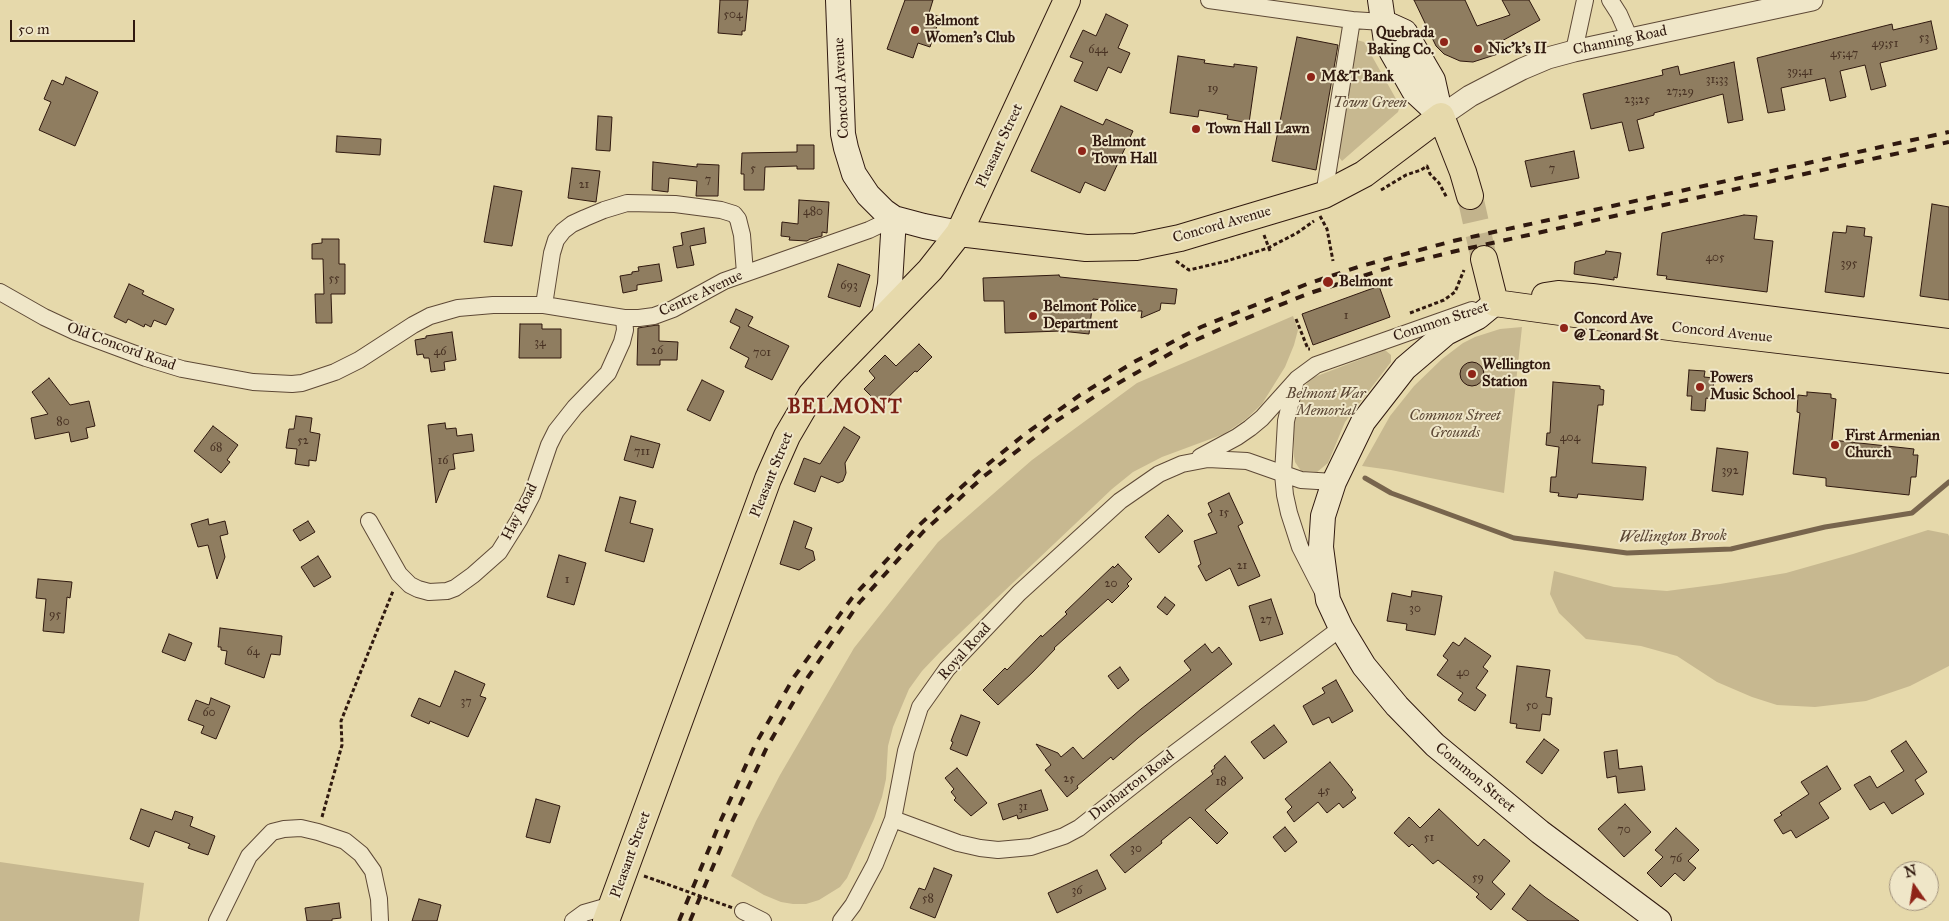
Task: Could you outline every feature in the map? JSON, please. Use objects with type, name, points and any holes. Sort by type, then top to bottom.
[{"type":"main road","name":"Concord Avenue","points":[[838,0],[841,101],[846,148],[851,167],[861,186],[876,204],[894,218],[959,233],[1086,248],[1136,246],[1180,238],[1326,204],[1441,116]]},
{"type":"main road","name":"Pleasant Street","points":[[609,913],[777,456],[811,395],[830,372],[930,270],[959,233],[1067,0]]},
{"type":"main road","points":[[1381,11],[1405,32],[1433,80],[1441,116],[1463,172],[1460,199]]},
{"type":"main road","points":[[884,317],[890,284],[894,218]]},
{"type":"main road","points":[[1474,260],[1495,303]]},
{"type":"main road","name":"Concord Avenue","points":[[1495,303],[1526,297],[1558,294],[1949,342]]},
{"type":"main road","name":"Concord Avenue","points":[[1495,303],[1676,328],[1949,360]]},
{"type":"main road","name":"Common Street","points":[[1495,303],[1478,317],[1446,333],[1405,368],[1363,422],[1334,482],[1325,509],[1321,532],[1322,563],[1328,600],[1341,628],[1364,666],[1397,706],[1435,745],[1540,832],[1659,921]]},
{"type":"street","points":[[1209,0],[1352,20],[1381,11]]},
{"type":"street","points":[[1574,51],[1585,0]]},
{"type":"street","points":[[1610,0],[1619,14],[1630,39]]},
{"type":"street","name":"Channing Road","points":[[1441,116],[1461,101],[1522,69],[1548,58],[1800,1]]},
{"type":"street","points":[[1326,204],[1352,20]]},
{"type":"street","points":[[544,305],[552,253],[556,240],[563,231],[572,224],[604,210],[634,202],[675,204],[721,210],[734,214],[737,217],[742,235],[745,273]]},
{"type":"street","name":"Centre Avenue","points":[[413,325],[430,316],[458,308],[493,305],[544,305],[624,318],[639,318],[664,312],[724,281],[824,247],[869,230],[894,218]]},
{"type":"street","name":"Old Concord Road","points":[[0,292],[44,317],[76,332],[146,358],[182,369],[266,384],[302,383],[335,372],[359,360],[413,325]]},
{"type":"street","name":"Common Street","points":[[1328,600],[1308,563],[1294,530],[1285,494],[1283,474],[1286,421],[1297,379],[1308,369],[1322,362],[1495,303]]},
{"type":"street","name":"Hay Road","points":[[369,521],[399,574],[410,585],[430,592],[447,591],[455,588],[473,575],[499,552],[532,495],[546,452],[556,431],[575,407],[608,373],[625,330],[624,318]]},
{"type":"street","name":"Royal Road","points":[[841,921],[853,905],[875,864],[893,819],[906,751],[920,707],[947,669],[1019,593],[1120,501],[1159,474],[1193,461],[1237,438],[1262,418],[1297,379]]},
{"type":"street","name":"Royal Road","points":[[1193,461],[1235,459],[1266,466],[1283,474],[1309,482],[1334,482]]},
{"type":"street","name":"Dunbarton Road","points":[[893,819],[958,843],[998,850],[1031,847],[1064,836],[1079,828],[1168,758],[1341,628]]},
{"type":"street","points":[[217,921],[249,856],[272,832],[301,828],[344,841],[361,854],[372,871],[377,890],[380,921]]},
{"type":"street","points":[[738,909],[763,921]]},
{"type":"street","points":[[573,921],[584,913],[609,913]]},
{"type":"path","points":[[1375,194],[1406,175],[1427,166],[1430,174],[1460,199]]},
{"type":"path","points":[[1173,258],[1188,270],[1269,249],[1297,233],[1320,216],[1326,204]]},
{"type":"path","points":[[1324,223],[1328,229],[1333,261]]},
{"type":"path","points":[[1264,235],[1269,249]]},
{"type":"path","points":[[1408,314],[1444,300],[1455,292],[1464,270],[1474,260]]},
{"type":"path","points":[[1296,319],[1308,349],[1318,346]]},
{"type":"path","points":[[318,832],[342,744],[342,721],[399,574]]},
{"type":"path","points":[[661,882],[738,909]]},
{"type":"green space","name":"Town Green","points":[[1357,40],[1364,42],[1400,106],[1398,112],[1342,161],[1338,156]]},
{"type":"green space","points":[[1293,316],[1298,330],[1294,345],[1285,367],[1262,404],[1246,419],[1224,434],[1162,457],[1133,472],[1112,489],[922,671],[909,689],[893,727],[888,746],[886,779],[874,819],[847,878],[840,887],[819,900],[806,904],[793,904],[781,902],[764,895],[731,876],[756,821],[780,775],[854,648],[938,542],[1032,460],[1137,383]]},
{"type":"green space","name":"Common Street Grounds","points":[[1522,327],[1504,493],[1362,466],[1390,416],[1414,386],[1442,359],[1463,343],[1475,337],[1500,329]]},
{"type":"green space","name":"Belmont War Memorial","points":[[1385,350],[1391,355],[1391,362],[1345,422],[1328,463],[1317,472],[1301,471],[1295,462],[1294,456],[1294,427],[1300,397],[1309,379]]},
{"type":"green space","points":[[1928,530],[1948,534],[1949,536],[1949,666],[1910,686],[1866,701],[1815,707],[1777,705],[1752,697],[1717,682],[1677,656],[1641,646],[1586,639],[1559,613],[1550,594],[1554,571],[1614,587],[1667,591],[1786,573]]},
{"type":"green space","points":[[0,862],[144,883],[139,921],[0,921]]},
{"type":"building","points":[[720,0],[748,0],[745,31],[742,31],[742,35],[718,33]]},
{"type":"building","name":"Belmont Women's Club","points":[[905,0],[933,0],[929,13],[940,17],[930,47],[918,43],[913,58],[887,49]]},
{"type":"building","points":[[1414,0],[1465,0],[1477,26],[1510,15],[1502,0],[1529,0],[1540,20],[1500,42],[1504,52],[1473,62],[1460,61],[1444,54],[1436,46]]},
{"type":"building","points":[[1106,14],[1128,25],[1118,48],[1130,53],[1121,73],[1108,67],[1097,91],[1074,81],[1083,62],[1070,57],[1083,30],[1096,36]]},
{"type":"building","points":[[1931,21],[1937,49],[1880,63],[1886,86],[1871,90],[1865,65],[1840,71],[1846,97],[1830,101],[1825,78],[1781,88],[1785,110],[1768,113],[1757,58],[1892,24],[1893,30]]},
{"type":"building","name":"M&T Bank","points":[[1297,37],[1338,45],[1316,170],[1272,161]]},
{"type":"building","points":[[1178,56],[1205,60],[1204,63],[1234,67],[1234,64],[1257,67],[1249,123],[1227,119],[1228,115],[1199,110],[1198,117],[1170,113]]},
{"type":"building","points":[[1734,62],[1743,120],[1728,123],[1723,94],[1654,113],[1654,115],[1637,120],[1644,148],[1629,151],[1622,122],[1591,129],[1583,94],[1663,75],[1662,70],[1678,66],[1680,75]]},
{"type":"building","points":[[66,77],[98,92],[75,146],[39,130],[51,102],[44,99],[52,80],[63,85]]},
{"type":"building","name":"Belmont Town Hall","points":[[1061,106],[1103,125],[1106,119],[1133,131],[1105,191],[1085,182],[1080,193],[1031,171]]},
{"type":"building","points":[[598,116],[612,117],[610,151],[596,150]]},
{"type":"building","points":[[337,136],[381,139],[380,155],[336,152]]},
{"type":"building","points":[[797,145],[814,145],[814,169],[797,169],[797,166],[765,167],[764,190],[744,190],[744,174],[741,174],[742,153],[797,152]]},
{"type":"building","points":[[1574,151],[1579,178],[1531,187],[1525,161]]},
{"type":"building","points":[[653,162],[697,167],[697,164],[719,165],[718,196],[696,196],[697,181],[669,178],[668,192],[652,190]]},
{"type":"building","points":[[572,168],[600,171],[596,202],[568,198]]},
{"type":"building","points":[[494,186],[522,191],[512,246],[484,242]]},
{"type":"building","points":[[799,200],[829,202],[827,233],[822,232],[822,236],[807,241],[789,240],[790,237],[781,236],[782,222],[798,224]]},
{"type":"building","points":[[1932,204],[1949,207],[1949,300],[1920,296]]},
{"type":"building","points":[[1744,215],[1757,216],[1754,239],[1773,241],[1767,292],[1666,279],[1667,276],[1657,275],[1662,233]]},
{"type":"building","points":[[1847,226],[1865,228],[1864,236],[1872,237],[1864,297],[1825,292],[1833,232],[1846,233]]},
{"type":"building","points":[[704,228],[706,243],[690,246],[694,265],[677,268],[673,247],[683,245],[681,233]]},
{"type":"building","points":[[322,239],[339,239],[339,264],[345,264],[345,294],[331,294],[332,323],[316,323],[315,294],[324,294],[323,259],[312,259],[312,244],[322,243]]},
{"type":"building","points":[[1606,251],[1621,253],[1617,278],[1614,277],[1614,280],[1574,274],[1575,262],[1605,254]]},
{"type":"building","points":[[659,264],[662,281],[637,285],[637,290],[623,293],[620,276],[639,271],[638,267]]},
{"type":"building","points":[[838,264],[870,275],[860,307],[828,297]]},
{"type":"building","points":[[1059,275],[1060,277],[1177,289],[1175,304],[1161,303],[1160,310],[1141,318],[1142,311],[1137,311],[1138,304],[1093,299],[1089,334],[1061,331],[1005,333],[1004,301],[984,301],[983,278]]},
{"type":"building","points":[[129,284],[144,291],[142,294],[174,309],[166,325],[154,320],[151,327],[145,324],[144,327],[128,319],[126,323],[114,317]]},
{"type":"building","points":[[1379,286],[1390,317],[1313,345],[1302,314]]},
{"type":"building","points":[[736,309],[753,317],[748,326],[789,346],[772,380],[745,367],[749,358],[730,348],[740,327],[730,322]]},
{"type":"building","points":[[520,324],[542,324],[542,329],[561,329],[561,358],[519,358]]},
{"type":"building","points":[[659,325],[659,341],[678,342],[677,360],[660,360],[660,365],[637,365],[638,328]]},
{"type":"building","points":[[452,332],[456,360],[444,362],[445,370],[431,372],[429,358],[424,358],[423,354],[417,355],[415,340],[426,338],[426,336]]},
{"type":"building","points":[[919,344],[932,357],[880,405],[864,389],[875,378],[869,371],[885,355],[896,366]]},
{"type":"building","name":"Wellington Station","points":[[1472,362],[1480,366],[1484,374],[1480,382],[1472,386],[1464,382],[1460,374],[1464,366]]},
{"type":"building","name":"Powers Music School","points":[[1689,370],[1705,371],[1704,377],[1714,378],[1712,399],[1706,398],[1705,411],[1691,410],[1692,396],[1687,396]]},
{"type":"building","points":[[49,378],[70,405],[89,401],[95,426],[86,428],[88,438],[71,442],[69,432],[35,439],[31,418],[48,414],[32,392]]},
{"type":"building","points":[[702,380],[724,391],[710,421],[687,410]]},
{"type":"building","points":[[1553,382],[1600,386],[1600,389],[1604,390],[1603,405],[1598,405],[1592,463],[1646,467],[1643,500],[1578,494],[1577,498],[1558,496],[1559,493],[1550,492],[1551,477],[1556,477],[1559,447],[1546,445],[1547,433],[1550,433]]},
{"type":"building","name":"First Armenian Church","points":[[1807,392],[1831,394],[1831,398],[1836,399],[1832,440],[1914,449],[1913,455],[1918,455],[1916,477],[1911,477],[1909,495],[1826,486],[1826,478],[1793,474],[1800,413],[1797,412],[1798,395],[1807,396]]},
{"type":"building","points":[[296,416],[312,418],[310,432],[320,434],[316,461],[309,460],[309,466],[295,464],[297,449],[286,448],[289,429],[294,429]]},
{"type":"building","points":[[445,423],[446,429],[456,428],[457,436],[472,434],[474,451],[453,454],[455,469],[449,470],[436,503],[428,425]]},
{"type":"building","points":[[213,426],[238,445],[227,460],[230,462],[221,473],[194,451]]},
{"type":"building","points":[[844,427],[860,437],[845,463],[846,473],[843,481],[838,483],[821,476],[815,492],[794,484],[804,458],[820,464]]},
{"type":"building","points":[[631,436],[660,444],[653,468],[624,460]]},
{"type":"building","points":[[1717,448],[1748,452],[1743,495],[1712,491]]},
{"type":"building","points":[[1229,493],[1243,523],[1238,526],[1260,576],[1238,586],[1230,568],[1206,581],[1198,566],[1201,564],[1194,541],[1217,533],[1208,514],[1212,512],[1208,503]]},
{"type":"building","points":[[620,497],[636,501],[630,523],[653,529],[644,562],[605,551]]},
{"type":"building","points":[[1168,515],[1183,531],[1159,553],[1145,537]]},
{"type":"building","points":[[208,519],[209,525],[225,521],[228,534],[220,536],[225,557],[217,579],[208,545],[198,547],[191,524]]},
{"type":"building","points":[[308,521],[315,532],[300,541],[293,530]]},
{"type":"building","points":[[794,521],[812,528],[805,548],[813,551],[815,560],[799,570],[780,564]]},
{"type":"building","points":[[559,555],[586,563],[574,605],[547,597]]},
{"type":"building","points":[[318,556],[331,577],[314,587],[301,567]]},
{"type":"building","points":[[1118,564],[1132,579],[1127,584],[1129,586],[1112,603],[1108,599],[1054,648],[1033,672],[998,705],[983,690],[1005,668],[1007,670],[1041,635],[1042,637],[1067,614],[1065,612],[1113,566],[1114,568]]},
{"type":"building","points":[[38,579],[72,582],[70,598],[67,597],[64,633],[43,631],[46,599],[36,598]]},
{"type":"building","points":[[1412,591],[1442,596],[1435,635],[1406,630],[1407,624],[1387,621],[1392,593],[1411,597]]},
{"type":"building","points":[[1165,597],[1175,605],[1167,615],[1157,607]]},
{"type":"building","points":[[1271,599],[1283,634],[1260,641],[1249,606]]},
{"type":"building","points":[[220,628],[282,636],[280,655],[271,654],[264,678],[225,664],[227,651],[221,650],[221,647],[218,647]]},
{"type":"building","points":[[169,634],[192,643],[185,661],[162,652]]},
{"type":"building","points":[[1465,638],[1491,656],[1483,667],[1488,671],[1476,688],[1486,695],[1475,711],[1458,700],[1463,693],[1437,675],[1448,660],[1443,656],[1453,642],[1459,646]]},
{"type":"building","points":[[1205,644],[1212,653],[1219,647],[1232,664],[1113,760],[1111,757],[1067,797],[1045,770],[1051,765],[1036,744],[1058,753],[1061,757],[1073,747],[1083,759],[1141,709],[1191,670],[1184,661]]},
{"type":"building","points":[[1517,666],[1550,670],[1546,697],[1552,698],[1550,715],[1542,714],[1540,731],[1516,728],[1517,724],[1510,723]]},
{"type":"building","points":[[1120,667],[1129,680],[1118,689],[1108,676]]},
{"type":"building","points":[[455,671],[485,684],[480,696],[486,698],[468,737],[430,721],[429,724],[411,716],[419,698],[440,707]]},
{"type":"building","points":[[1336,680],[1353,711],[1332,723],[1329,717],[1313,725],[1303,706],[1325,693],[1322,688]]},
{"type":"building","points":[[211,698],[230,706],[216,739],[201,733],[204,726],[188,720],[196,700],[209,705]]},
{"type":"building","points":[[961,715],[980,722],[967,756],[950,749],[953,742],[951,741]]},
{"type":"building","points":[[1274,725],[1287,742],[1264,759],[1251,742]]},
{"type":"building","points":[[1544,739],[1559,750],[1542,774],[1526,762]]},
{"type":"building","points":[[1906,741],[1927,772],[1915,780],[1924,794],[1892,814],[1884,802],[1870,810],[1854,785],[1870,776],[1877,788],[1904,771],[1891,751]]},
{"type":"building","points":[[1617,750],[1619,769],[1642,766],[1645,790],[1618,793],[1616,776],[1607,778],[1604,752]]},
{"type":"building","points":[[1225,756],[1243,778],[1205,810],[1228,833],[1217,844],[1190,817],[1125,873],[1110,855],[1213,774],[1211,771],[1215,768],[1214,766]]},
{"type":"building","points":[[1330,762],[1353,790],[1351,792],[1356,798],[1343,808],[1339,803],[1327,813],[1318,802],[1294,822],[1287,812],[1292,807],[1285,799]]},
{"type":"building","points":[[1827,766],[1841,789],[1819,803],[1829,818],[1796,838],[1791,830],[1783,834],[1774,820],[1782,815],[1780,813],[1809,794],[1801,782]]},
{"type":"building","points":[[957,768],[987,803],[971,816],[954,800],[956,798],[951,792],[954,789],[945,778]]},
{"type":"building","points":[[1041,790],[1048,810],[1018,819],[1017,815],[1003,820],[998,804]]},
{"type":"building","points":[[536,799],[560,806],[550,843],[526,837]]},
{"type":"building","points":[[1625,804],[1651,832],[1624,857],[1598,829]]},
{"type":"building","points":[[141,809],[172,820],[175,811],[193,817],[190,826],[215,836],[208,855],[188,848],[190,844],[155,831],[149,847],[130,839]]},
{"type":"building","points":[[1439,809],[1478,846],[1484,839],[1510,861],[1492,882],[1505,894],[1491,910],[1476,897],[1479,894],[1438,860],[1433,864],[1412,844],[1409,847],[1394,833],[1409,817],[1420,828]]},
{"type":"building","points":[[1285,827],[1297,842],[1285,852],[1273,837]]},
{"type":"building","points":[[1676,828],[1699,850],[1688,861],[1696,868],[1684,881],[1675,873],[1661,887],[1647,873],[1663,857],[1655,850]]},
{"type":"building","points":[[934,868],[952,875],[935,918],[910,908],[919,888],[925,890]]},
{"type":"building","points":[[1097,870],[1106,889],[1057,913],[1048,893]]},
{"type":"building","points":[[1530,885],[1579,921],[1528,921],[1512,909]]},
{"type":"building","points":[[419,899],[441,905],[437,921],[412,921]]},
{"type":"building","points":[[339,903],[341,918],[332,919],[332,921],[307,921],[305,908]]},
{"type":"waterway","name":"Wellington Brook","points":[[1365,478],[1391,493],[1514,538],[1627,553],[1731,549],[1825,527],[1912,513],[1949,482]]},
{"type":"tunnel","points":[[1470,196],[1484,259]]},
{"type":"railway","points":[[679,921],[755,745],[794,677],[852,598],[916,528],[977,473],[1025,434],[1080,395],[1134,362],[1201,327],[1307,284],[1361,266],[1453,241],[1949,132]]},
{"type":"railway","points":[[690,921],[730,826],[767,747],[808,677],[859,603],[923,532],[983,477],[1056,421],[1094,397],[1187,344],[1227,326],[1310,293],[1391,267],[1949,142]]},
{"type":"place","name":"Belmont Women's Club","points":[[915,30]]},
{"type":"place","name":"Quebrada Baking Co.","points":[[1444,42]]},
{"type":"place","name":"Nic'k's II","points":[[1478,49]]},
{"type":"place","name":"M&T Bank","points":[[1311,77]]},
{"type":"place","name":"Town Hall Lawn","points":[[1196,129]]},
{"type":"place","name":"Belmont Town Hall","points":[[1082,151]]},
{"type":"place","name":"Belmont","points":[[1328,282]]},
{"type":"place","name":"Belmont Police Department","points":[[1033,316]]},
{"type":"place","name":"Concord Ave @ Leonard St","points":[[1564,328]]},
{"type":"place","name":"Wellington Station","points":[[1472,374]]},
{"type":"place","name":"Powers Music School","points":[[1700,387]]},
{"type":"place","name":"First Armenian Church","points":[[1835,445]]},
{"type":"district","name":"BELMONT","points":[[845,408]]}]
